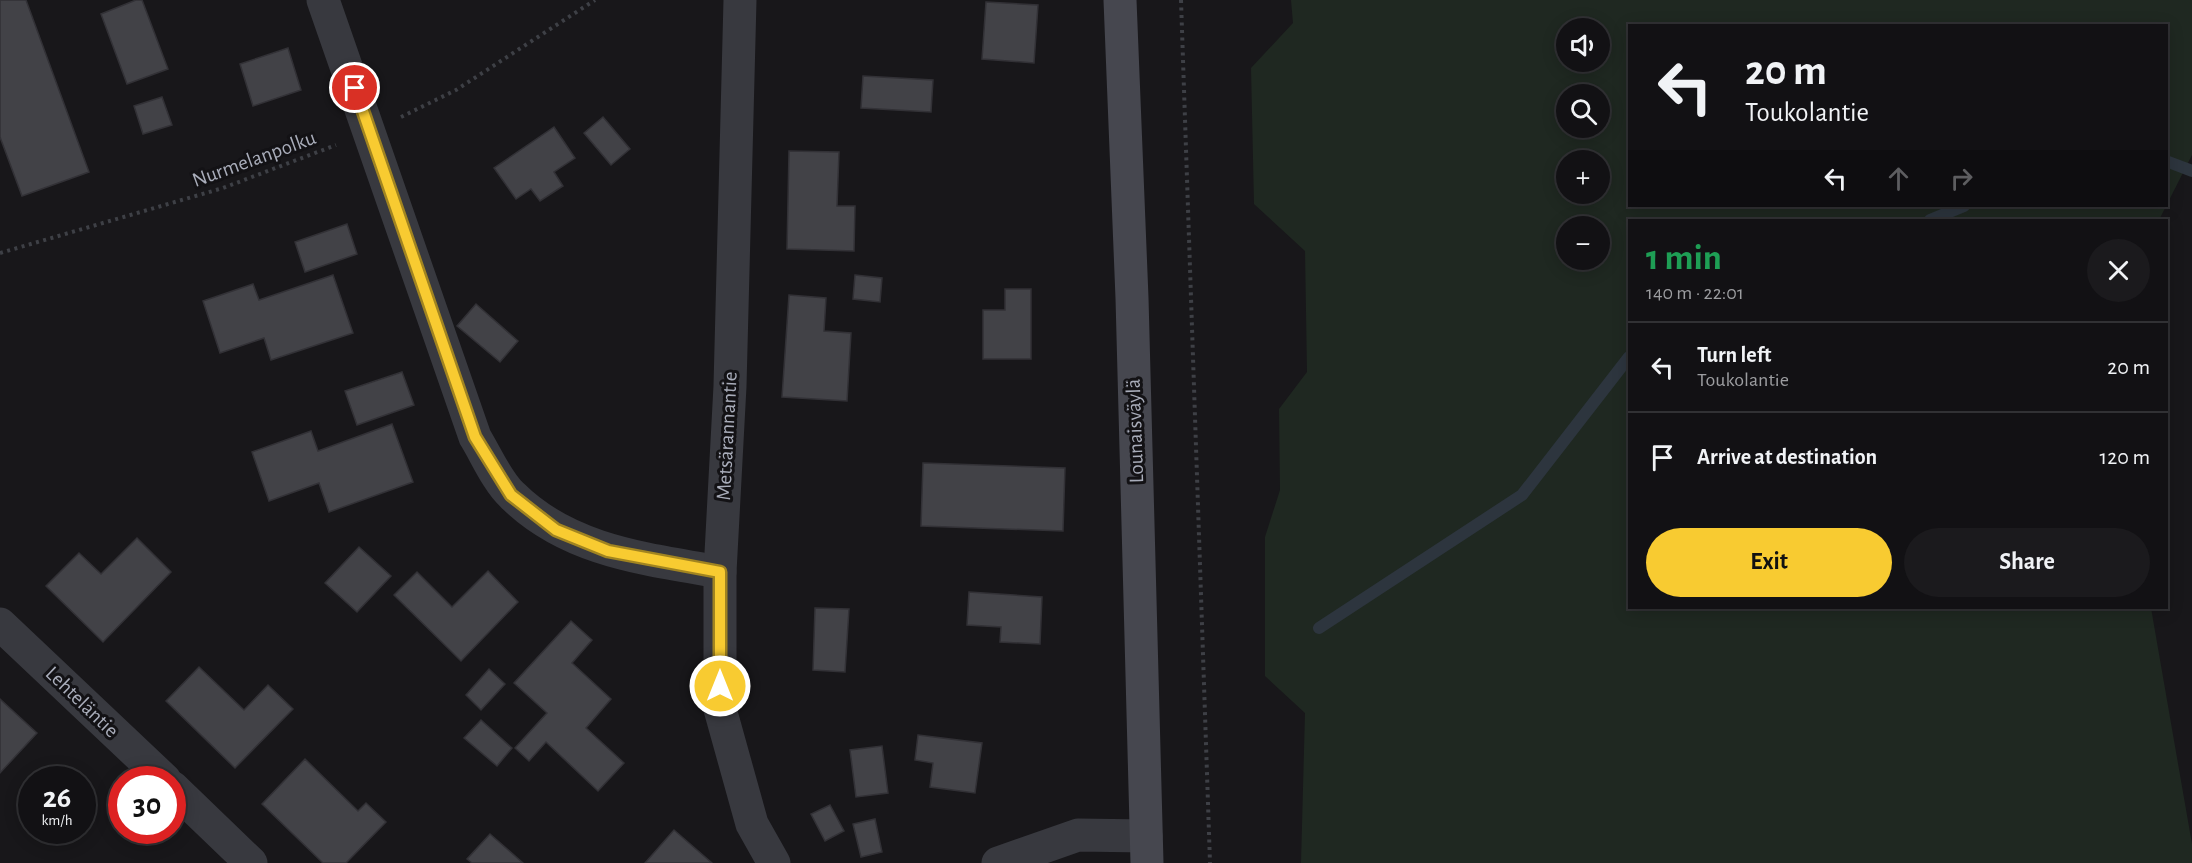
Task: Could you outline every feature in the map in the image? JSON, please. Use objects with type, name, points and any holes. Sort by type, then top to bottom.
[{"type":"street","points":[[324,0],[475,437],[511,495],[556,530],[608,551],[720,572]]},
{"type":"street","name":"Metsärannantie","points":[[740,0],[730,386],[720,572],[720,709],[752,824],[774,863]]},
{"type":"street","name":"Lounaisväylä","points":[[1120,0],[1131,286],[1146,849]]},
{"type":"street","name":"Lehteläntie","points":[[0,624],[150,766]]},
{"type":"street","points":[[186,800],[251,863]]},
{"type":"street","points":[[998,863],[1078,835],[1146,849]]},
{"type":"path","name":"Nurmelanpolku","points":[[0,253],[223,188],[371,131],[456,90],[595,0]]},
{"type":"path","points":[[1181,0],[1210,863]]},
{"type":"shaded area","points":[[1291,0],[2192,0],[2192,155],[2168,202],[2168,24],[1628,24],[1628,207],[2166,207],[2160,219],[1628,219],[1628,609],[2151,609],[2192,844],[2192,863],[1301,863],[1305,713],[1265,676],[1265,537],[1280,490],[1279,409],[1307,372],[1305,251],[1254,204],[1251,68],[1293,23]]},
{"type":"building","points":[[0,0],[26,0],[89,172],[22,196],[0,137]]},
{"type":"building","points":[[136,0],[142,0],[168,69],[127,84],[101,14]]},
{"type":"building","points":[[986,2],[1038,5],[1034,63],[982,59]]},
{"type":"building","points":[[288,48],[301,90],[253,106],[240,64]]},
{"type":"building","points":[[863,76],[933,80],[931,112],[861,108]]},
{"type":"building","points":[[162,97],[172,125],[143,134],[134,106]]},
{"type":"building","points":[[603,117],[630,149],[611,165],[584,133]]},
{"type":"building","points":[[554,127],[575,158],[554,172],[563,186],[540,201],[531,189],[516,199],[494,168]]},
{"type":"building","points":[[789,151],[839,152],[837,206],[855,206],[854,251],[787,249]]},
{"type":"building","points":[[347,224],[357,254],[305,272],[295,242]]},
{"type":"building","points":[[333,275],[353,333],[271,360],[264,338],[220,353],[203,301],[253,284],[259,300]]},
{"type":"building","points":[[855,275],[882,278],[880,302],[853,299]]},
{"type":"building","points":[[1005,289],[1031,289],[1031,359],[983,359],[983,310],[1005,310]]},
{"type":"building","points":[[789,295],[826,298],[824,331],[851,333],[847,401],[782,397]]},
{"type":"building","points":[[476,304],[518,341],[500,362],[457,326]]},
{"type":"building","points":[[402,372],[414,405],[357,425],[345,391]]},
{"type":"building","points":[[392,424],[413,482],[329,512],[319,483],[269,501],[252,452],[311,431],[318,451]]},
{"type":"building","points":[[923,463],[1065,468],[1063,531],[921,526]]},
{"type":"building","points":[[137,538],[171,572],[103,642],[46,586],[79,553],[101,574]]},
{"type":"building","points":[[359,547],[391,576],[357,612],[325,583]]},
{"type":"building","points":[[488,571],[518,602],[461,661],[394,595],[417,572],[452,607]]},
{"type":"building","points":[[969,592],[1042,597],[1040,644],[1000,642],[1001,627],[967,625]]},
{"type":"building","points":[[815,608],[849,609],[845,672],[813,670]]},
{"type":"building","points":[[571,621],[592,640],[572,663],[611,699],[586,728],[624,763],[598,791],[546,742],[529,761],[515,748],[547,713],[514,683]]},
{"type":"building","points":[[199,667],[244,710],[268,685],[293,709],[235,768],[166,701]]},
{"type":"building","points":[[489,669],[505,684],[481,710],[466,695]]},
{"type":"building","points":[[0,699],[37,733],[0,773]]},
{"type":"building","points":[[481,720],[512,748],[497,766],[464,738]]},
{"type":"building","points":[[918,735],[982,743],[975,793],[930,787],[933,763],[915,760]]},
{"type":"building","points":[[882,746],[888,793],[856,797],[850,750]]},
{"type":"building","points":[[305,759],[358,811],[366,803],[386,822],[346,863],[323,863],[262,804]]},
{"type":"building","points":[[830,805],[844,831],[825,841],[811,814]]},
{"type":"building","points":[[875,819],[882,852],[861,857],[853,824]]},
{"type":"building","points":[[674,830],[712,863],[645,863]]},
{"type":"building","points":[[490,834],[523,863],[472,863],[467,859]]},
{"type":"waterway","points":[[2168,162],[2192,171]]},
{"type":"waterway","points":[[1932,219],[1962,207]]},
{"type":"waterway","points":[[1319,628],[1522,495],[1628,358]]},
{"type":"route","points":[[355,88],[475,437],[511,495],[556,530],[608,551],[720,572],[720,686]]}]
